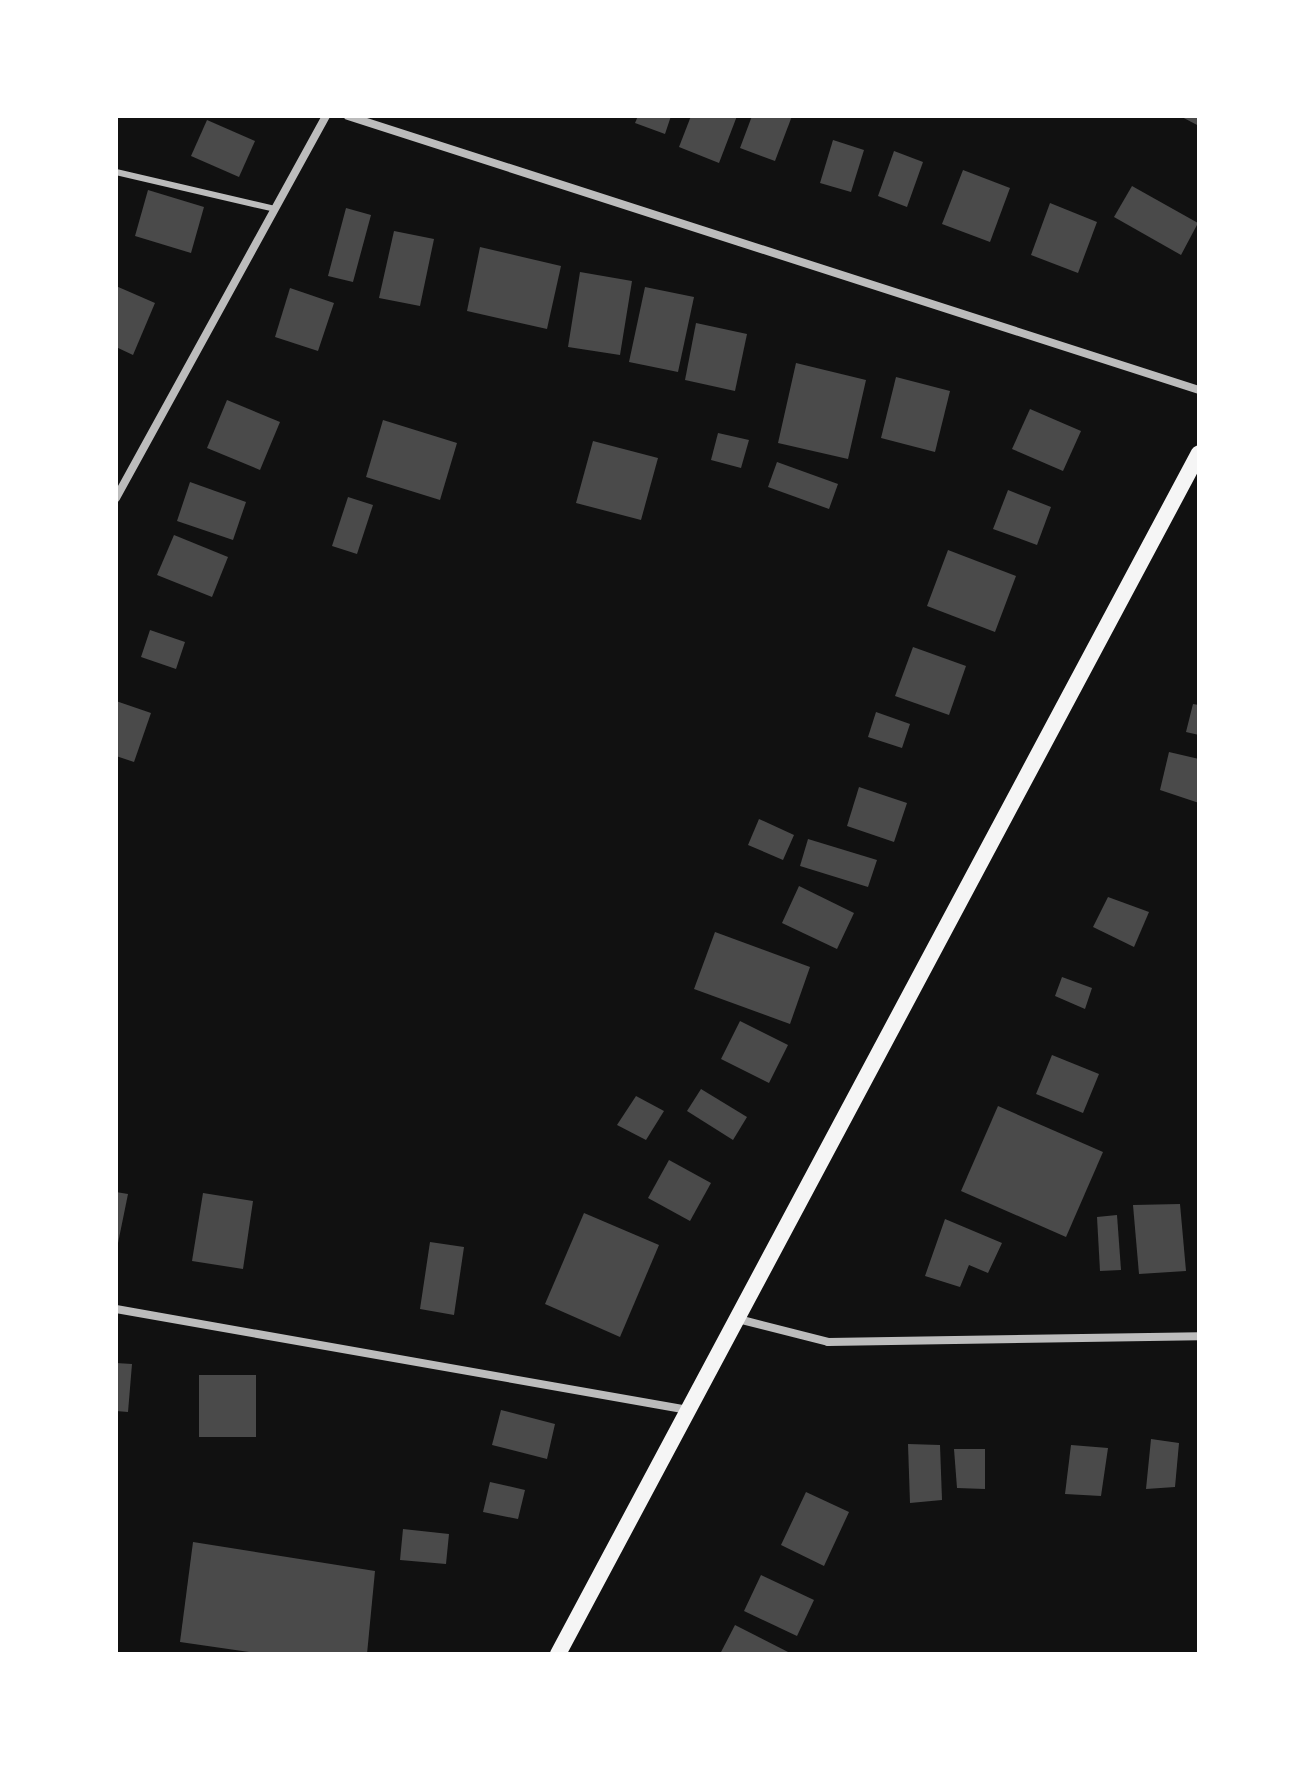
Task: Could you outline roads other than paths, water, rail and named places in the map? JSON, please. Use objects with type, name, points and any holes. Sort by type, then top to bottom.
[{"type":"main road","points":[[558,1654],[1199,453]]},
{"type":"street","points":[[116,498],[326,116]]},
{"type":"street","points":[[348,116],[1199,390]]},
{"type":"street","points":[[116,1309],[688,1410]]},
{"type":"street","points":[[738,1319],[828,1342],[1199,1336]]},
{"type":"lane","points":[[116,172],[275,209]]}]
